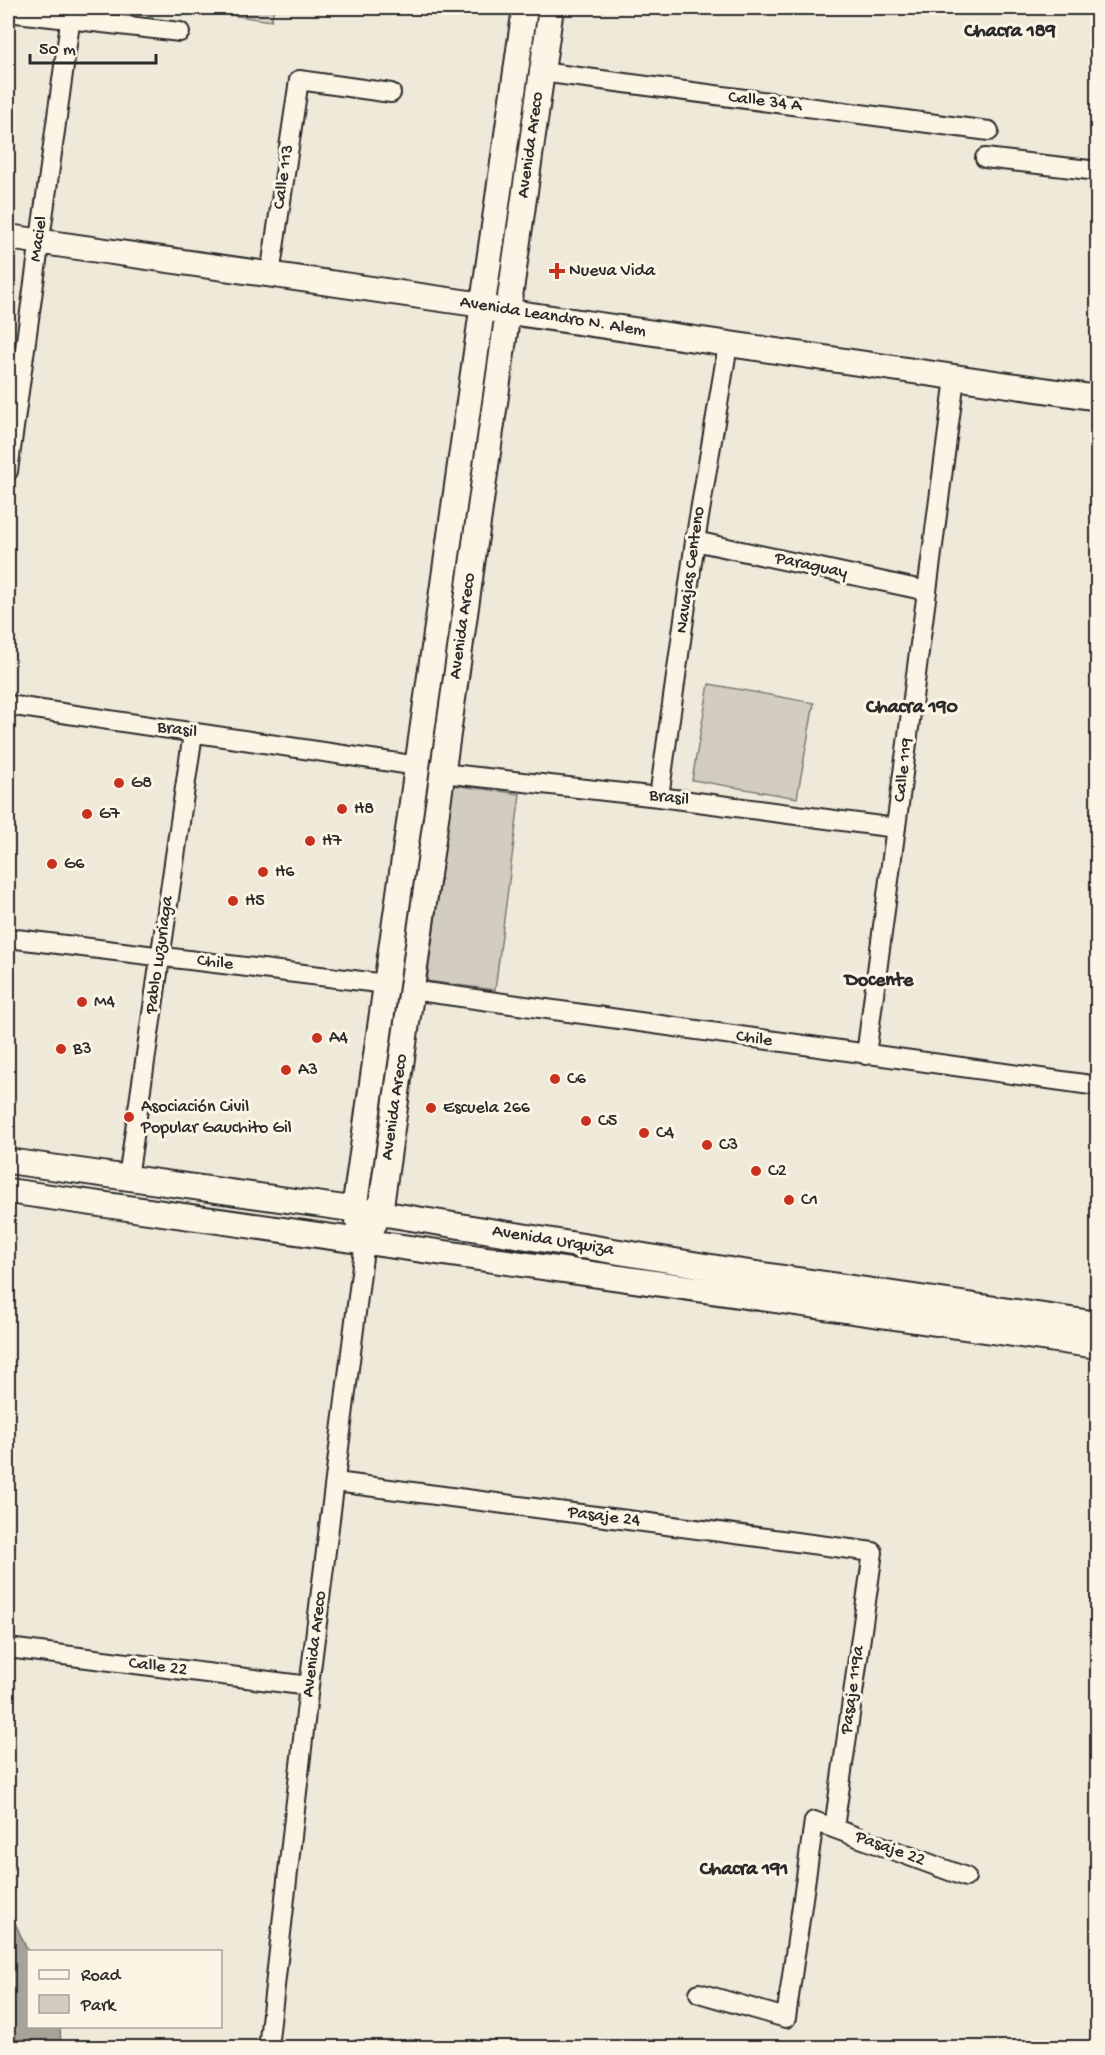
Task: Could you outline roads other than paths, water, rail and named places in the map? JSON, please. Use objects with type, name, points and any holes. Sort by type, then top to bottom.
[{"type":"main road","name":"Avenida Areco","points":[[365,1241],[354,1210],[525,8]]},
{"type":"main road","name":"Avenida Areco","points":[[365,1241],[380,1213],[551,8]]},
{"type":"main road","name":"Avenida Leandro N. Alem","points":[[8,237],[483,304],[496,310],[1098,398]]},
{"type":"main road","name":"Avenida Urquiza","points":[[8,1161],[380,1213],[736,1271],[1098,1324]]},
{"type":"main road","name":"Avenida Urquiza","points":[[8,1191],[1098,1346]]},
{"type":"street","points":[[8,12],[71,14],[180,32]]},
{"type":"street","name":"Maciel","points":[[8,471],[71,14]]},
{"type":"street","name":"Calle 34 A","points":[[542,72],[989,131]]},
{"type":"street","name":"Calle 113","points":[[270,275],[299,80],[391,93]]},
{"type":"street","points":[[985,158],[1098,171]]},
{"type":"street","name":"Navajas Centeno","points":[[659,797],[695,541],[728,345]]},
{"type":"street","name":"Calle 119","points":[[866,1055],[955,378]]},
{"type":"street","name":"Paraguay","points":[[695,541],[927,591]]},
{"type":"street","name":"Brasil","points":[[8,705],[418,766]]},
{"type":"street","name":"Pablo Luzuriaga","points":[[128,1178],[193,733]]},
{"type":"street","name":"Brasil","points":[[442,773],[659,797],[896,828]]},
{"type":"street","name":"Chile","points":[[8,938],[387,984]]},
{"type":"street","name":"Chile","points":[[411,990],[1098,1086]]},
{"type":"street","name":"Avenida Areco","points":[[268,2048],[309,1686],[365,1241]]},
{"type":"street","name":"Pasaje 24","points":[[336,1482],[873,1552]]},
{"type":"street","name":"Pasaje 119a","points":[[834,1828],[873,1552]]},
{"type":"street","name":"Calle 22","points":[[8,1648],[309,1686]]},
{"type":"street","name":"Pasaje 22","points":[[699,1993],[786,2018],[814,1821],[966,1877]]},
{"type":"place","name":"Nueva Vida","points":[[557,271]]},
{"type":"place","name":"G8","points":[[119,783]]},
{"type":"place","name":"H8","points":[[342,809]]},
{"type":"place","name":"G7","points":[[87,814]]},
{"type":"place","name":"H7","points":[[310,841]]},
{"type":"place","name":"G6","points":[[52,864]]},
{"type":"place","name":"H6","points":[[263,872]]},
{"type":"place","name":"H5","points":[[233,901]]},
{"type":"place","name":"M4","points":[[82,1002]]},
{"type":"place","name":"A4","points":[[317,1038]]},
{"type":"place","name":"B3","points":[[61,1049]]},
{"type":"place","name":"A3","points":[[286,1070]]},
{"type":"place","name":"C6","points":[[555,1079]]},
{"type":"place","name":"Escuela 266","points":[[431,1108]]},
{"type":"place","name":"Asociación Civil Popular Gauchito Gil","points":[[129,1117]]},
{"type":"place","name":"C5","points":[[586,1121]]},
{"type":"place","name":"C4","points":[[644,1133]]},
{"type":"place","name":"C3","points":[[707,1145]]},
{"type":"place","name":"C2","points":[[756,1171]]},
{"type":"place","name":"C1","points":[[789,1200]]},
{"type":"district","name":"Chacra 189","points":[[1010,32]]},
{"type":"district","name":"Chacra 190","points":[[912,708]]},
{"type":"district","name":"Docente","points":[[879,981]]},
{"type":"district","name":"Chacra 191","points":[[744,1870]]}]
